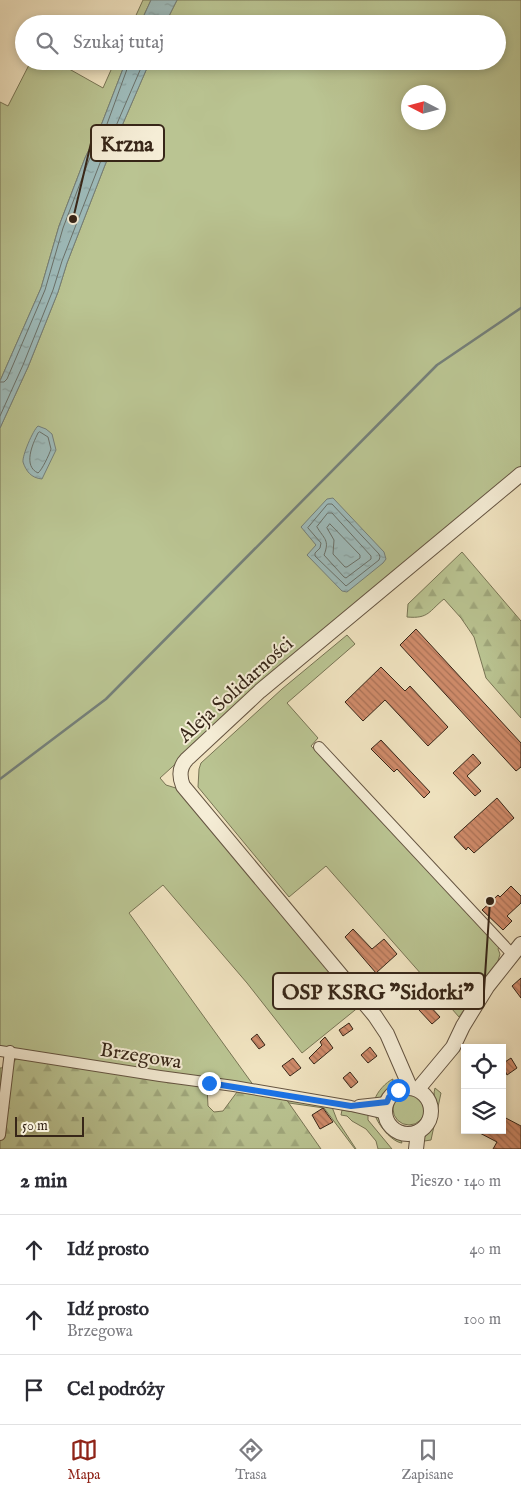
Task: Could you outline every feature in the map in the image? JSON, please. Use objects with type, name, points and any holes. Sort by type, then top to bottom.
[{"type":"street","name":"Aleja Solidarności","points":[[413,1091],[387,1034],[375,1016],[183,786],[180,768],[187,759],[260,691],[521,474]]},
{"type":"street","points":[[319,747],[517,949],[487,987],[463,1026],[453,1047],[413,1091],[389,1097],[386,1108],[392,1127],[399,1132],[412,1133],[427,1124],[431,1114],[431,1108],[413,1091]]},
{"type":"street","name":"Brzegowa","points":[[0,1135],[5,1051],[351,1106],[386,1108]]},
{"type":"street","points":[[409,1149],[412,1133]]},
{"type":"street","points":[[412,1133],[416,1149]]},
{"type":"green space","points":[[143,0],[151,0],[144,15],[136,15]]},
{"type":"green space","points":[[177,0],[521,0],[521,469],[269,679],[160,778],[166,785],[179,789],[360,1006],[302,1053],[247,983],[163,885],[129,913],[254,1086],[0,1046],[0,428],[28,367],[58,292],[67,263],[105,165],[146,70],[506,70],[506,15],[170,15]]},
{"type":"green space","points":[[26,70],[71,70],[103,88],[111,70],[123,70],[102,123],[85,158],[59,226],[41,288],[0,381],[0,102],[8,106]]},
{"type":"green space","points":[[462,552],[521,621],[521,718],[486,678],[474,637],[461,618],[444,599],[432,610],[420,617],[407,617],[408,604]]},
{"type":"green space","points":[[347,635],[355,644],[287,703],[318,738],[311,746],[499,947],[498,961],[459,1017],[326,866],[289,897],[198,787],[201,763],[282,689]]},
{"type":"green space","points":[[21,1058],[207,1087],[208,1106],[214,1112],[223,1111],[237,1092],[286,1099],[321,1149],[0,1149],[0,1068],[10,1067],[16,1059]]},
{"type":"green space","points":[[393,1079],[388,1092],[382,1097],[375,1099],[382,1088]]},
{"type":"green space","points":[[435,1088],[441,1093],[431,1140],[418,1142],[434,1117]]},
{"type":"green space","points":[[409,1093],[415,1094],[420,1098],[424,1103],[424,1115],[420,1120],[415,1124],[409,1125],[403,1124],[398,1120],[394,1115],[393,1109],[394,1103],[398,1098],[403,1094]]},
{"type":"green space","points":[[286,1099],[332,1107],[337,1120],[356,1149],[324,1108],[289,1103]]},
{"type":"green space","points":[[342,1110],[368,1114],[368,1120],[392,1149],[378,1149],[376,1141],[366,1129],[347,1116],[341,1115]]},
{"type":"green space","points":[[375,1115],[383,1119],[391,1127],[402,1143],[394,1140],[386,1132]]},
{"type":"water","points":[[151,0],[177,0],[170,15],[144,15]]},
{"type":"water","points":[[123,70],[146,70],[105,165],[28,367],[0,428],[0,381],[41,288],[59,226],[85,158],[102,123]]},
{"type":"water","points":[[38,426],[52,434],[56,450],[42,479],[30,474],[23,462],[28,443]]},
{"type":"water","points":[[333,498],[384,552],[386,559],[347,592],[342,591],[307,555],[316,545],[301,527],[327,499]]},
{"type":"building","points":[[416,629],[521,743],[521,767],[516,771],[400,645]]},
{"type":"building","points":[[381,667],[405,691],[410,686],[448,727],[428,746],[385,700],[363,721],[345,702]]},
{"type":"building","points":[[381,740],[430,792],[424,798],[397,769],[394,772],[371,749]]},
{"type":"building","points":[[473,754],[481,763],[467,776],[481,791],[475,796],[453,773]]},
{"type":"building","points":[[497,798],[514,818],[474,853],[468,847],[466,850],[454,837]]},
{"type":"building","points":[[511,886],[521,896],[521,903],[507,916],[512,921],[503,930],[482,910]]},
{"type":"building","points":[[353,929],[372,949],[384,939],[397,954],[376,973],[345,937]]},
{"type":"building","points":[[521,978],[521,998],[512,986]]},
{"type":"building","points":[[427,1003],[440,1017],[432,1024],[419,1010]]},
{"type":"building","points":[[349,1023],[353,1029],[343,1036],[339,1030]]},
{"type":"building","points":[[257,1034],[265,1045],[259,1049],[251,1039]]},
{"type":"building","points":[[325,1037],[333,1048],[314,1064],[309,1058],[322,1045],[320,1042]]},
{"type":"building","points":[[370,1047],[377,1056],[368,1063],[361,1055]]},
{"type":"building","points":[[293,1058],[301,1068],[290,1076],[282,1066]]},
{"type":"building","points":[[511,1058],[517,1068],[507,1075],[506,1073],[506,1061]]},
{"type":"building","points":[[350,1072],[358,1082],[351,1088],[343,1078]]},
{"type":"building","points":[[323,1108],[333,1122],[320,1129],[312,1115]]},
{"type":"building","points":[[506,1118],[521,1126],[521,1149],[493,1149],[497,1142],[482,1134],[506,1134]]},
{"type":"waterway","points":[[0,779],[106,699],[437,365],[521,308]]},
{"type":"place","name":"Krzna","points":[[73,219]]},
{"type":"place","name":"OSP KSRG \"Sidorki\"","points":[[490,901]]},
{"type":"route","points":[[209,1083],[351,1106],[387,1102],[389,1097],[398,1090]]}]
